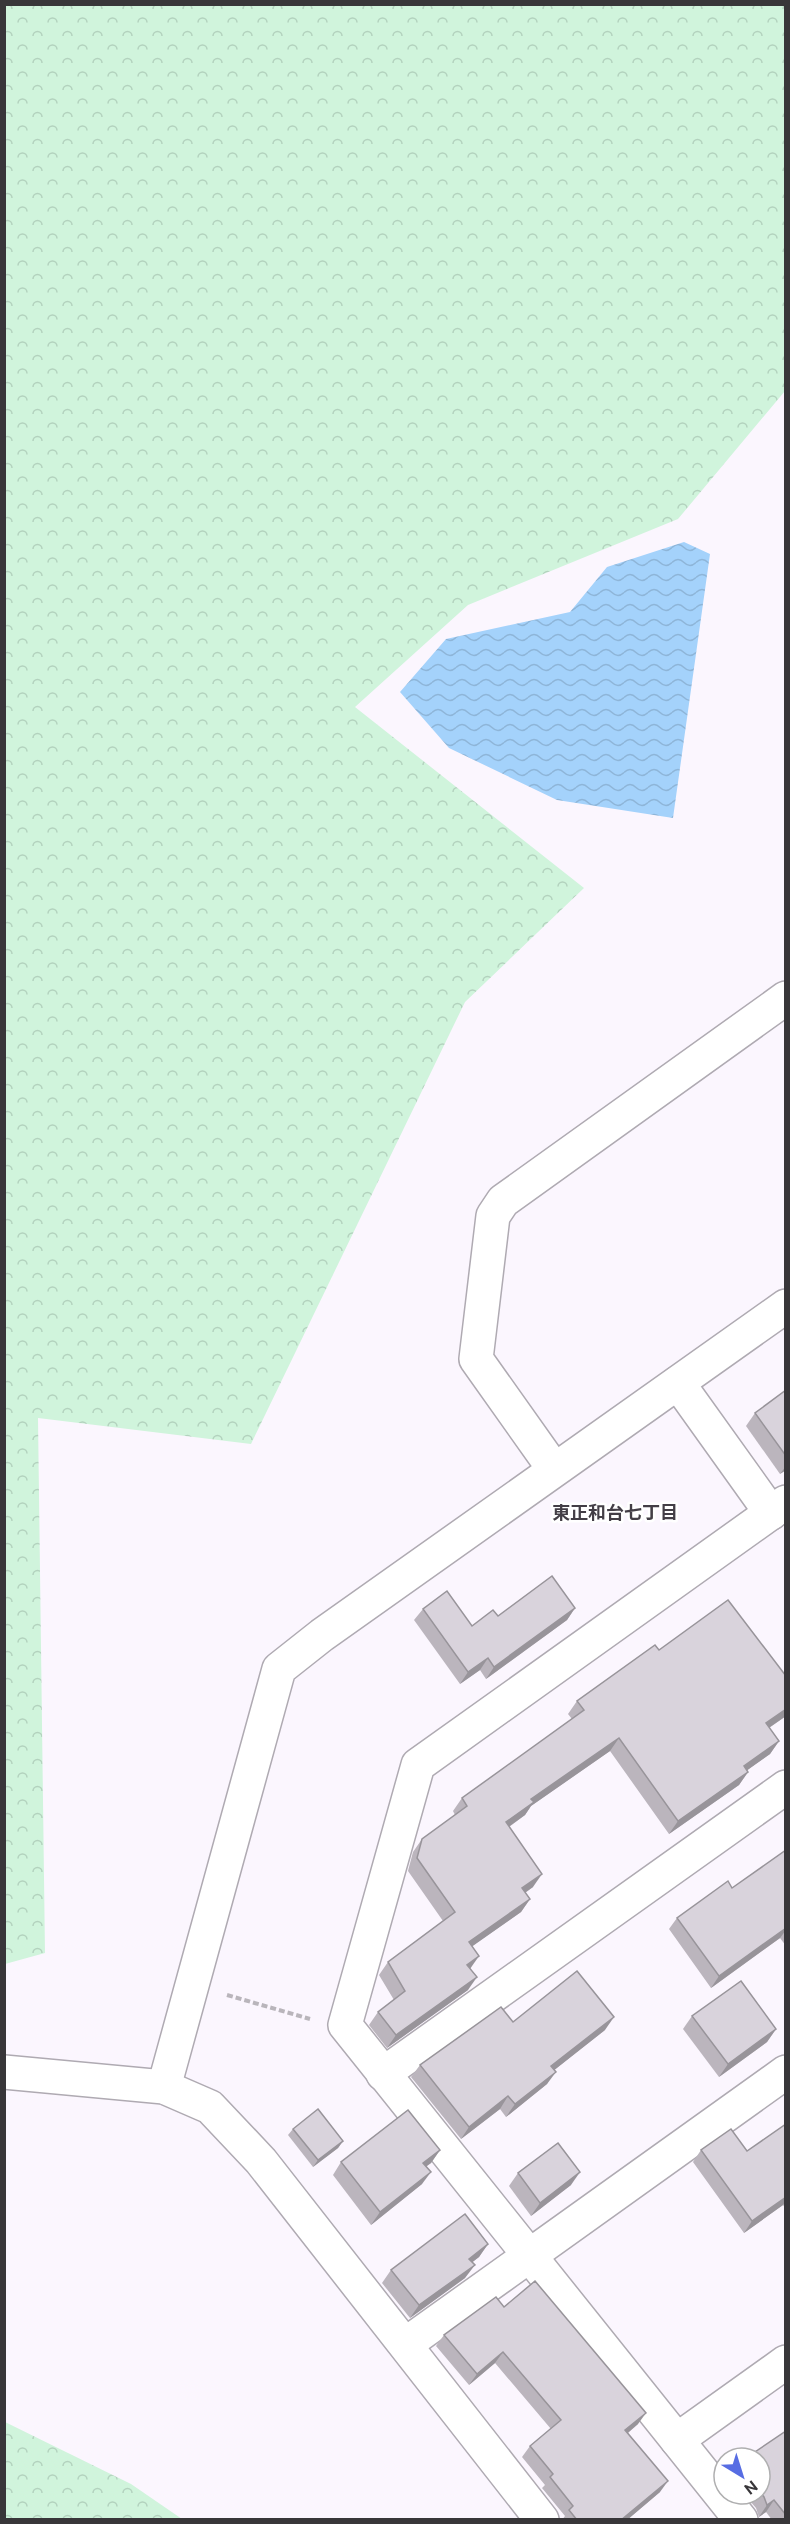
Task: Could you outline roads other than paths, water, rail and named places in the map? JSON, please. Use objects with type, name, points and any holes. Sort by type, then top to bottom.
[{"type":"street","points":[[554,1469],[476,1359],[493,1216],[502,1201],[786,998]]},
{"type":"street","points":[[164,2087],[279,1669],[322,1635],[786,1306]]},
{"type":"street","points":[[678,1383],[778,1507],[418,1765],[345,2025],[741,2520]]},
{"type":"street","points":[[383,2074],[786,1787]]},
{"type":"street","points":[[4,2072],[164,2087],[210,2107],[253,2153],[406,2344],[542,2520]]},
{"type":"street","points":[[406,2344],[786,2072]]},
{"type":"street","points":[[677,2440],[786,2362]]},
{"type":"water","points":[[684,542],[710,554],[673,818],[557,800],[449,748],[400,692],[446,639],[570,612],[607,567]]},
{"type":"district","name":"東正和台七丁目","points":[[615,1513]]}]
